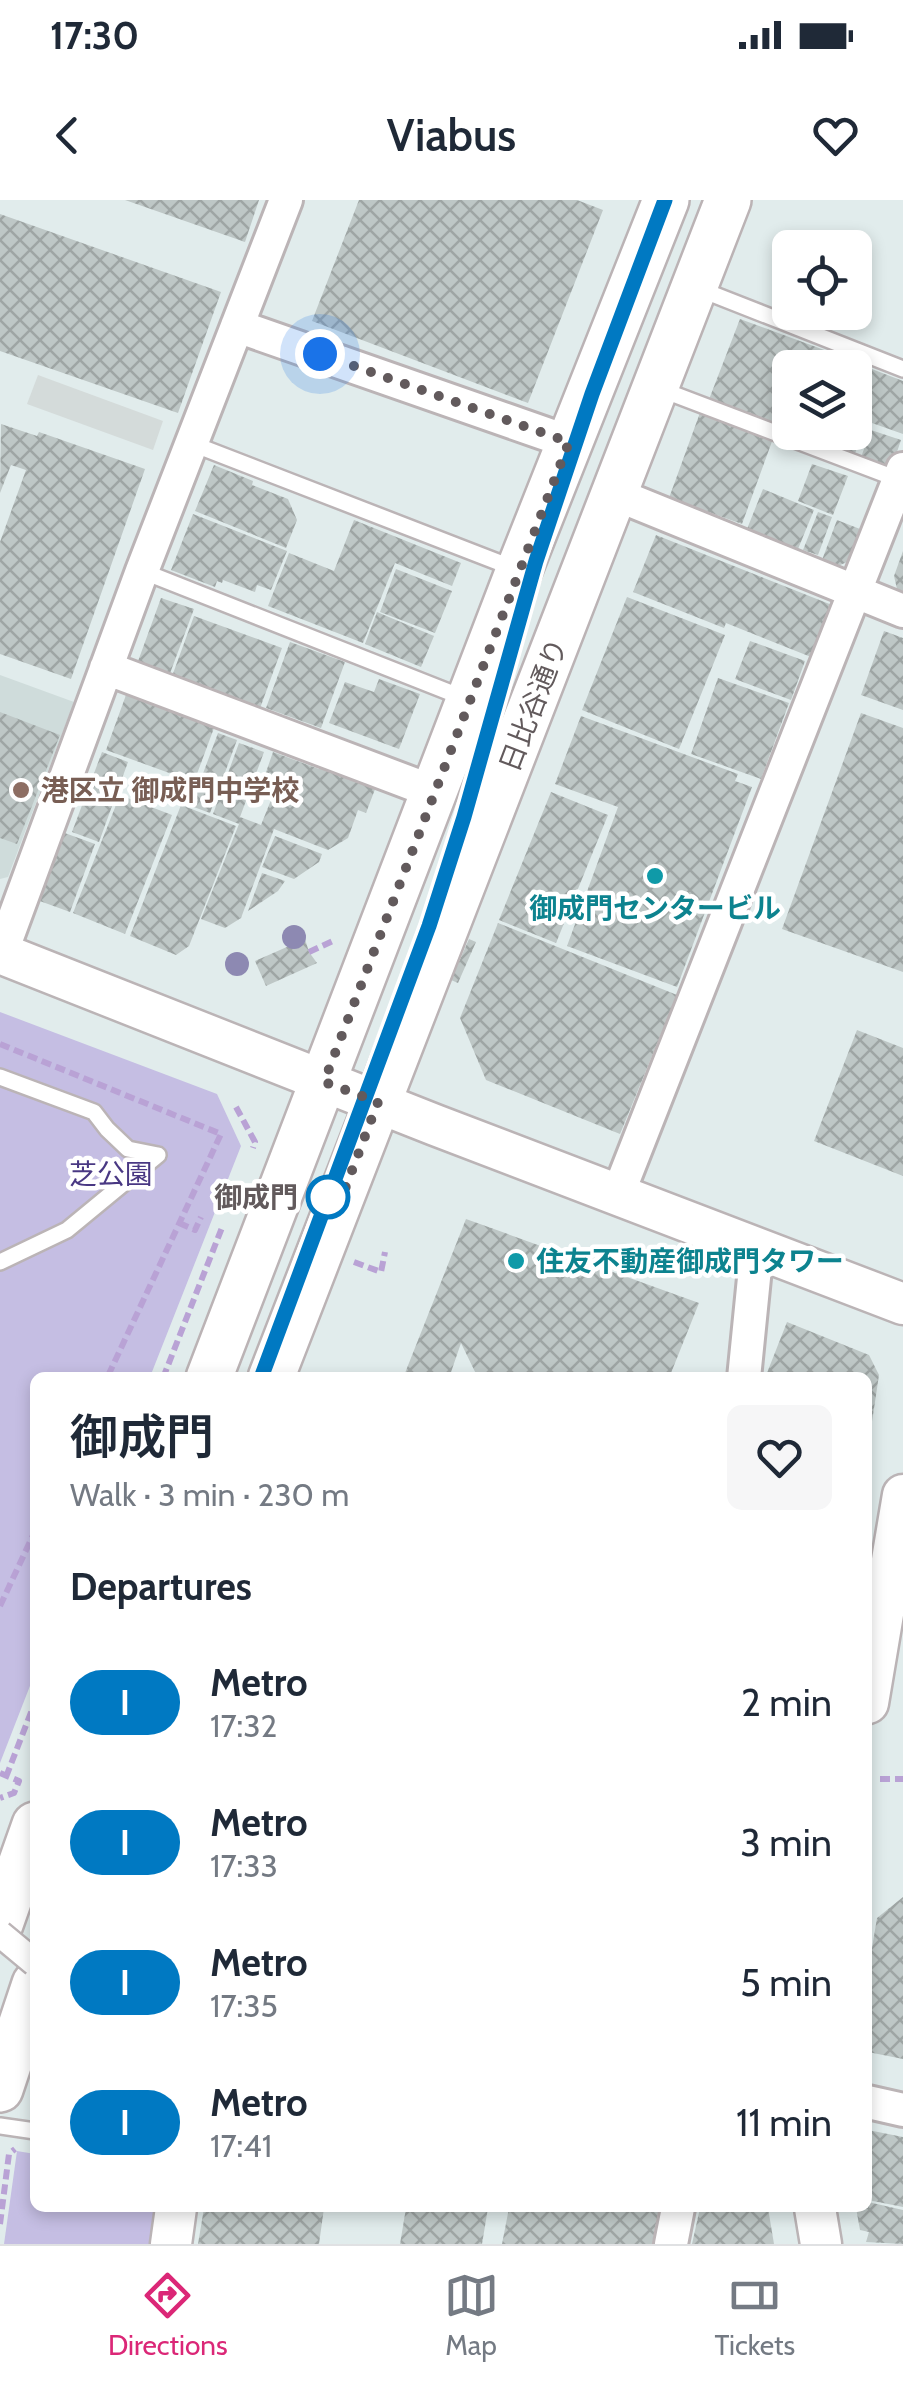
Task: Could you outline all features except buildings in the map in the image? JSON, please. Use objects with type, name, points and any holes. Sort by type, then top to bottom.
[{"type":"main road","points":[[211,1372],[519,570],[666,200]]},
{"type":"main road","name":"日比谷通り","points":[[273,1372],[728,200]]},
{"type":"main road","points":[[0,1924],[24,1845]]},
{"type":"main road","points":[[13,2080],[30,2006]]},
{"type":"street","points":[[286,200],[142,571],[0,954],[903,1304]]},
{"type":"street","points":[[237,326],[569,442]]},
{"type":"street","points":[[618,1194],[902,477]]},
{"type":"street","points":[[615,494],[903,611]]},
{"type":"street","points":[[106,668],[434,792]]},
{"type":"street","points":[[745,1372],[757,1248]]},
{"type":"street","points":[[872,1679],[903,1495]]},
{"type":"street","points":[[0,1934],[30,1959]]},
{"type":"street","points":[[872,2103],[903,2110]]},
{"type":"street","points":[[172,2244],[176,2212]]},
{"type":"street","points":[[671,2244],[677,2212]]},
{"type":"street","points":[[816,2212],[821,2244]]},
{"type":"lane","points":[[694,287],[903,369]]},
{"type":"lane","points":[[656,388],[902,477]]},
{"type":"lane","points":[[193,444],[519,570]]},
{"type":"lane","points":[[142,571],[469,700]]},
{"type":"lane","points":[[0,1078],[94,1112],[128,1149],[158,1154],[67,1230],[0,1262]]},
{"type":"lane","points":[[0,2126],[30,2130]]},
{"type":"path","points":[[309,952],[333,940]]},
{"type":"path","points":[[0,1044],[221,1134],[110,1372]]},
{"type":"path","points":[[236,1107],[255,1142],[248,1160]]},
{"type":"path","points":[[165,1372],[227,1214]]},
{"type":"path","points":[[179,1223],[195,1230],[200,1216]]},
{"type":"path","points":[[354,1262],[381,1272],[385,1252]]},
{"type":"path","points":[[0,1606],[30,1542]]},
{"type":"path","points":[[24,1845],[19,1782],[3,1775],[30,1713]]},
{"type":"path","points":[[880,1779],[903,1779]]},
{"type":"path","points":[[0,2224],[9,2154],[18,2147],[28,2149],[30,2141]]},
{"type":"shaded area","points":[[38,375],[163,421],[153,450],[27,404]]},
{"type":"shaded area","name":"港区立 御成門中学校","points":[[0,675],[74,702],[8,877],[0,879]]},
{"type":"green space","name":"芝公園","points":[[0,1012],[217,1094],[241,1146],[152,1372],[30,1372],[30,1686],[0,1763]]},
{"type":"green space","points":[[17,2151],[30,2153],[30,2212],[154,2212],[150,2244],[4,2244]]},
{"type":"metro line","name":"I","points":[[263,1372],[429,926],[536,561],[592,394],[665,200]]},
{"type":"place","name":"港区立 御成門中学校","points":[[21,790]]},
{"type":"place","name":"御成門センタービル","points":[[655,876]]},
{"type":"place","name":"御成門","points":[[328,1197]]},
{"type":"place","name":"住友不動産御成門タワー","points":[[516,1261]]},
{"type":"route","points":[[320,354],[569,442],[324,1082],[378,1102],[337,1210],[328,1197]]}]
